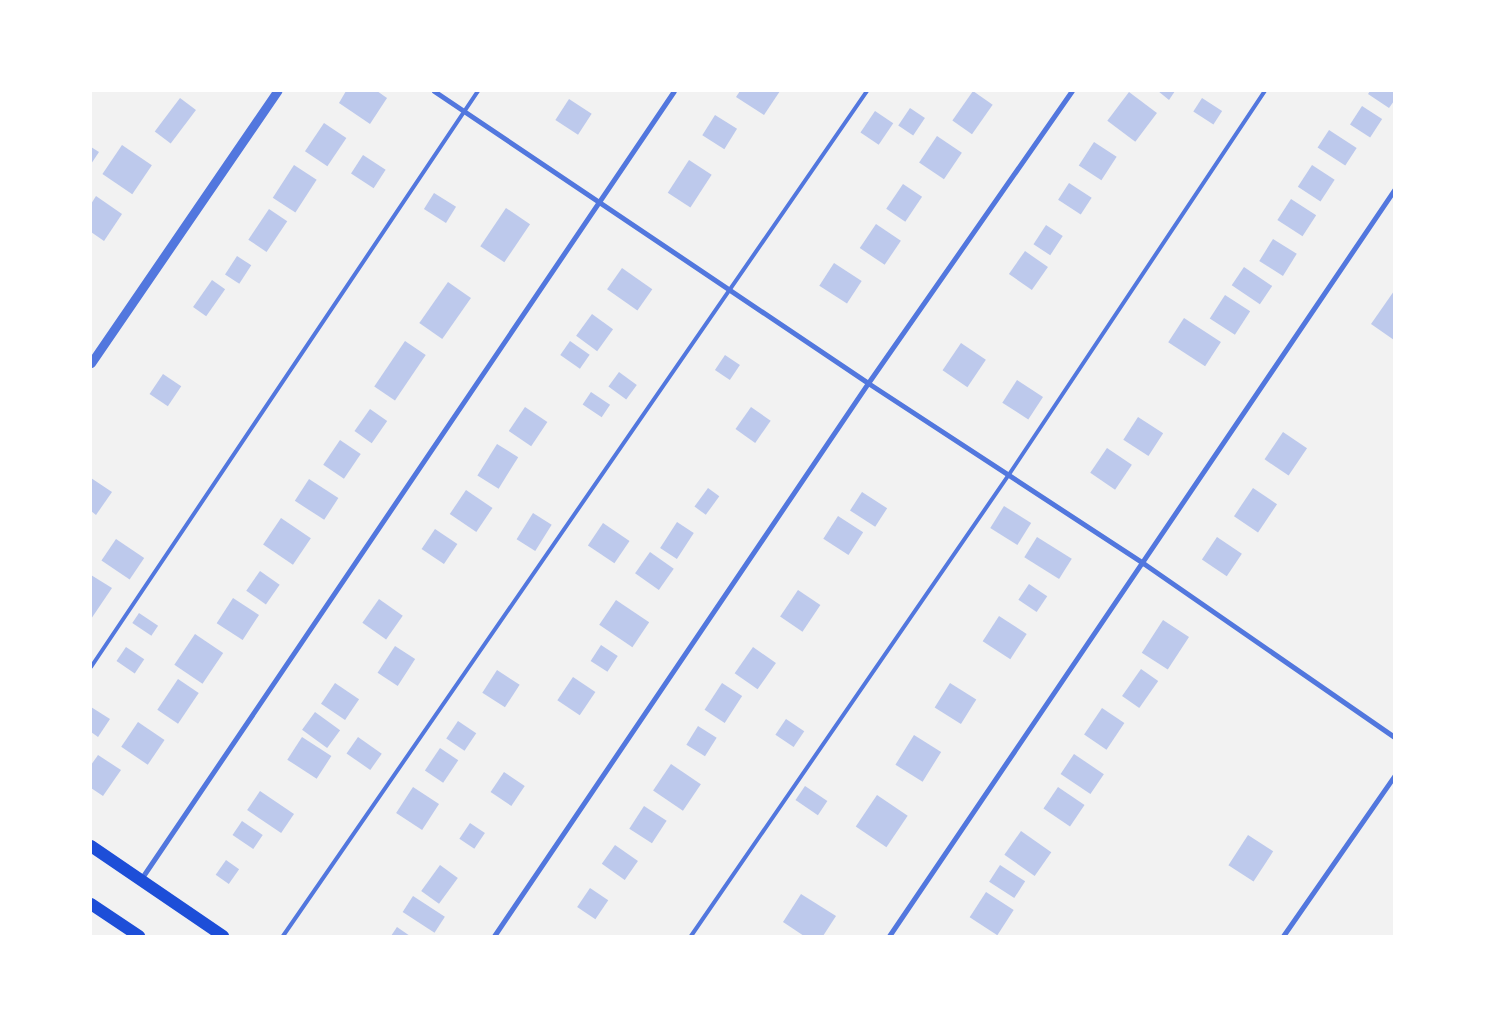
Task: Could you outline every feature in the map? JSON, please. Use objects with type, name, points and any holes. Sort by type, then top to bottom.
[{"type":"main road","points":[[91,846],[223,936]]},
{"type":"main road","points":[[91,904],[136,935]]},
{"type":"street","points":[[91,363],[277,91]]},
{"type":"street","points":[[434,91],[598,204],[868,384],[1143,563],[1394,737]]},
{"type":"street","points":[[141,879],[674,91]]},
{"type":"street","points":[[494,936],[868,384],[1072,91]]},
{"type":"street","points":[[889,936],[1394,190]]},
{"type":"street","points":[[1283,936],[1394,776]]},
{"type":"lane","points":[[91,667],[478,91]]},
{"type":"lane","points":[[283,936],[867,91]]},
{"type":"lane","points":[[691,936],[1008,476],[1265,91]]},
{"type":"building","points":[[346,91],[377,91],[387,98],[370,124],[339,103]]},
{"type":"building","points":[[740,91],[780,91],[764,115],[736,97]]},
{"type":"building","points":[[973,91],[993,105],[972,134],[952,120]]},
{"type":"building","points":[[1158,91],[1175,91],[1169,100]]},
{"type":"building","points":[[1370,91],[1394,91],[1394,101],[1389,108],[1368,94]]},
{"type":"building","points":[[1129,92],[1157,113],[1135,142],[1107,121]]},
{"type":"building","points":[[180,98],[196,110],[171,144],[155,132]]},
{"type":"building","points":[[1202,98],[1222,111],[1213,124],[1193,111]]},
{"type":"building","points":[[569,99],[592,114],[578,135],[555,120]]},
{"type":"building","points":[[1362,106],[1382,119],[1370,138],[1350,124]]},
{"type":"building","points":[[910,108],[925,118],[913,135],[898,125]]},
{"type":"building","points":[[875,111],[893,123],[879,145],[860,133]]},
{"type":"building","points":[[715,115],[737,129],[724,149],[702,135]]},
{"type":"building","points":[[324,123],[346,138],[327,166],[305,151]]},
{"type":"building","points":[[1329,130],[1357,148],[1345,166],[1318,148]]},
{"type":"building","points":[[937,136],[962,153],[944,179],[919,163]]},
{"type":"building","points":[[1094,142],[1117,157],[1101,180],[1079,165]]},
{"type":"building","points":[[122,145],[152,165],[132,194],[102,174]]},
{"type":"building","points":[[91,147],[99,152],[91,164]]},
{"type":"building","points":[[363,155],[386,170],[374,188],[351,173]]},
{"type":"building","points":[[689,160],[712,175],[690,207],[668,193]]},
{"type":"building","points":[[294,165],[317,180],[295,212],[273,198]]},
{"type":"building","points":[[1312,165],[1335,180],[1320,202],[1298,187]]},
{"type":"building","points":[[1069,183],[1092,198],[1081,214],[1058,200]]},
{"type":"building","points":[[903,184],[922,197],[905,222],[886,209]]},
{"type":"building","points":[[434,193],[456,207],[446,223],[424,209]]},
{"type":"building","points":[[96,196],[122,214],[104,241],[91,232],[91,204]]},
{"type":"building","points":[[1291,199],[1316,215],[1303,236],[1277,220]]},
{"type":"building","points":[[506,208],[530,224],[504,262],[480,246]]},
{"type":"building","points":[[269,209],[287,221],[267,252],[248,240]]},
{"type":"building","points":[[876,224],[901,241],[885,265],[860,248]]},
{"type":"building","points":[[1046,225],[1063,236],[1050,255],[1033,244]]},
{"type":"building","points":[[1273,239],[1297,254],[1283,276],[1259,261]]},
{"type":"building","points":[[1025,251],[1048,267],[1032,290],[1009,274]]},
{"type":"building","points":[[237,256],[251,265],[239,284],[225,274]]},
{"type":"building","points":[[834,263],[862,281],[847,304],[819,286]]},
{"type":"building","points":[[1244,267],[1272,286],[1260,304],[1232,285]]},
{"type":"building","points":[[622,268],[652,289],[637,311],[607,289]]},
{"type":"building","points":[[212,280],[225,289],[206,316],[193,307]]},
{"type":"building","points":[[448,282],[471,298],[442,339],[419,323]]},
{"type":"building","points":[[1394,291],[1394,340],[1371,324]]},
{"type":"building","points":[[1225,295],[1250,311],[1235,335],[1210,318]]},
{"type":"building","points":[[592,314],[613,329],[597,351],[576,336]]},
{"type":"building","points":[[1184,318],[1221,342],[1205,366],[1168,342]]},
{"type":"building","points":[[405,341],[426,355],[395,401],[374,387]]},
{"type":"building","points":[[570,341],[590,355],[580,369],[560,355]]},
{"type":"building","points":[[961,343],[986,360],[967,387],[943,370]]},
{"type":"building","points":[[725,355],[740,365],[730,380],[715,370]]},
{"type":"building","points":[[619,372],[637,385],[626,399],[608,387]]},
{"type":"building","points":[[163,374],[181,386],[168,406],[150,394]]},
{"type":"building","points":[[1017,380],[1043,397],[1028,420],[1002,403]]},
{"type":"building","points":[[591,392],[610,405],[602,417],[583,404]]},
{"type":"building","points":[[525,407],[547,422],[531,446],[509,431]]},
{"type":"building","points":[[751,407],[771,421],[755,443],[736,429]]},
{"type":"building","points":[[370,409],[387,421],[372,443],[355,431]]},
{"type":"building","points":[[1138,417],[1163,433],[1148,456],[1123,440]]},
{"type":"building","points":[[1283,432],[1307,448],[1289,476],[1265,459]]},
{"type":"building","points":[[340,440],[361,454],[344,479],[323,465]]},
{"type":"building","points":[[497,444],[518,457],[499,489],[477,475]]},
{"type":"building","points":[[1107,448],[1132,465],[1115,490],[1090,473]]},
{"type":"building","points":[[91,478],[112,492],[96,515],[91,511]]},
{"type":"building","points":[[309,479],[338,498],[324,520],[295,501]]},
{"type":"building","points":[[708,488],[719,496],[706,515],[694,507]]},
{"type":"building","points":[[1253,488],[1277,504],[1258,532],[1234,516]]},
{"type":"building","points":[[466,490],[493,508],[476,532],[450,514]]},
{"type":"building","points":[[862,492],[887,508],[875,527],[850,510]]},
{"type":"building","points":[[1004,506],[1031,523],[1017,545],[990,528]]},
{"type":"building","points":[[533,513],[552,525],[535,551],[517,539]]},
{"type":"building","points":[[838,516],[863,532],[848,555],[823,539]]},
{"type":"building","points":[[281,518],[311,538],[293,565],[263,545]]},
{"type":"building","points":[[677,522],[694,533],[677,559],[660,548]]},
{"type":"building","points":[[603,523],[630,541],[614,563],[588,545]]},
{"type":"building","points":[[435,529],[457,544],[444,564],[422,549]]},
{"type":"building","points":[[1037,537],[1072,559],[1059,579],[1024,557]]},
{"type":"building","points":[[1217,537],[1242,554],[1227,576],[1202,559]]},
{"type":"building","points":[[116,539],[144,558],[130,580],[101,561]]},
{"type":"building","points":[[650,552],[674,569],[659,590],[635,573]]},
{"type":"building","points":[[260,571],[280,585],[266,604],[246,591]]},
{"type":"building","points":[[91,575],[112,588],[91,619]]},
{"type":"building","points":[[1029,584],[1047,596],[1037,612],[1018,600]]},
{"type":"building","points":[[798,590],[820,605],[802,632],[780,617]]},
{"type":"building","points":[[233,598],[259,615],[243,640],[217,623]]},
{"type":"building","points":[[379,599],[403,616],[386,639],[362,623]]},
{"type":"building","points":[[616,600],[649,622],[632,647],[599,625]]},
{"type":"building","points":[[139,613],[158,626],[151,636],[132,623]]},
{"type":"building","points":[[999,616],[1027,634],[1010,659],[983,641]]},
{"type":"building","points":[[1163,620],[1189,637],[1168,670],[1142,653]]},
{"type":"building","points":[[195,634],[223,653],[202,684],[174,665]]},
{"type":"building","points":[[601,645],[618,656],[607,672],[591,661]]},
{"type":"building","points":[[395,646],[415,659],[398,686],[378,673]]},
{"type":"building","points":[[126,647],[144,659],[135,673],[116,661]]},
{"type":"building","points":[[753,647],[776,663],[758,689],[735,673]]},
{"type":"building","points":[[1141,669],[1158,681],[1139,708],[1122,696]]},
{"type":"building","points":[[497,670],[520,685],[505,707],[482,693]]},
{"type":"building","points":[[573,677],[595,692],[580,715],[557,700]]},
{"type":"building","points":[[178,679],[199,693],[178,724],[157,710]]},
{"type":"building","points":[[335,683],[359,699],[345,720],[321,704]]},
{"type":"building","points":[[722,683],[742,696],[725,723],[705,710]]},
{"type":"building","points":[[950,683],[976,699],[961,724],[935,708]]},
{"type":"building","points":[[91,707],[110,719],[98,737],[91,732]]},
{"type":"building","points":[[1102,708],[1124,723],[1106,750],[1084,735]]},
{"type":"building","points":[[315,712],[340,730],[327,748],[302,730]]},
{"type":"building","points":[[786,719],[804,731],[794,747],[775,735]]},
{"type":"building","points":[[458,721],[476,733],[464,751],[446,738]]},
{"type":"building","points":[[138,722],[165,740],[148,765],[121,747]]},
{"type":"building","points":[[698,726],[717,738],[705,756],[686,745]]},
{"type":"building","points":[[914,735],[941,752],[923,782],[895,765]]},
{"type":"building","points":[[302,737],[331,756],[317,779],[287,760]]},
{"type":"building","points":[[358,737],[382,754],[370,770],[347,753]]},
{"type":"building","points":[[440,748],[458,760],[443,783],[425,770]]},
{"type":"building","points":[[1074,754],[1104,774],[1090,794],[1061,774]]},
{"type":"building","points":[[98,755],[121,770],[103,796],[91,788],[91,765]]},
{"type":"building","points":[[671,764],[701,784],[683,811],[653,791]]},
{"type":"building","points":[[504,772],[525,786],[511,806],[491,792]]},
{"type":"building","points":[[805,786],[827,801],[818,815],[795,800]]},
{"type":"building","points":[[413,787],[439,804],[422,830],[396,813]]},
{"type":"building","points":[[1058,787],[1085,805],[1070,826],[1043,809]]},
{"type":"building","points":[[260,791],[294,814],[281,833],[247,810]]},
{"type":"building","points":[[877,795],[908,816],[886,847],[856,827]]},
{"type":"building","points":[[644,806],[667,821],[652,843],[629,829]]},
{"type":"building","points":[[242,821],[263,835],[253,849],[232,835]]},
{"type":"building","points":[[470,823],[485,833],[474,849],[459,839]]},
{"type":"building","points":[[1021,831],[1051,852],[1035,876],[1004,855]]},
{"type":"building","points":[[1248,835],[1273,851],[1254,882],[1228,865]]},
{"type":"building","points":[[615,845],[638,861],[625,880],[602,864]]},
{"type":"building","points":[[226,860],[239,869],[229,884],[216,875]]},
{"type":"building","points":[[440,865],[458,878],[439,904],[421,891]]},
{"type":"building","points":[[1000,865],[1025,881],[1014,898],[989,882]]},
{"type":"building","points":[[590,888],[608,900],[595,919],[577,907]]},
{"type":"building","points":[[986,892],[1014,910],[997,935],[970,917]]},
{"type":"building","points":[[801,894],[836,916],[823,936],[804,936],[783,922]]},
{"type":"building","points":[[413,896],[445,917],[435,933],[403,912]]},
{"type":"building","points":[[397,927],[410,936],[391,936]]}]
